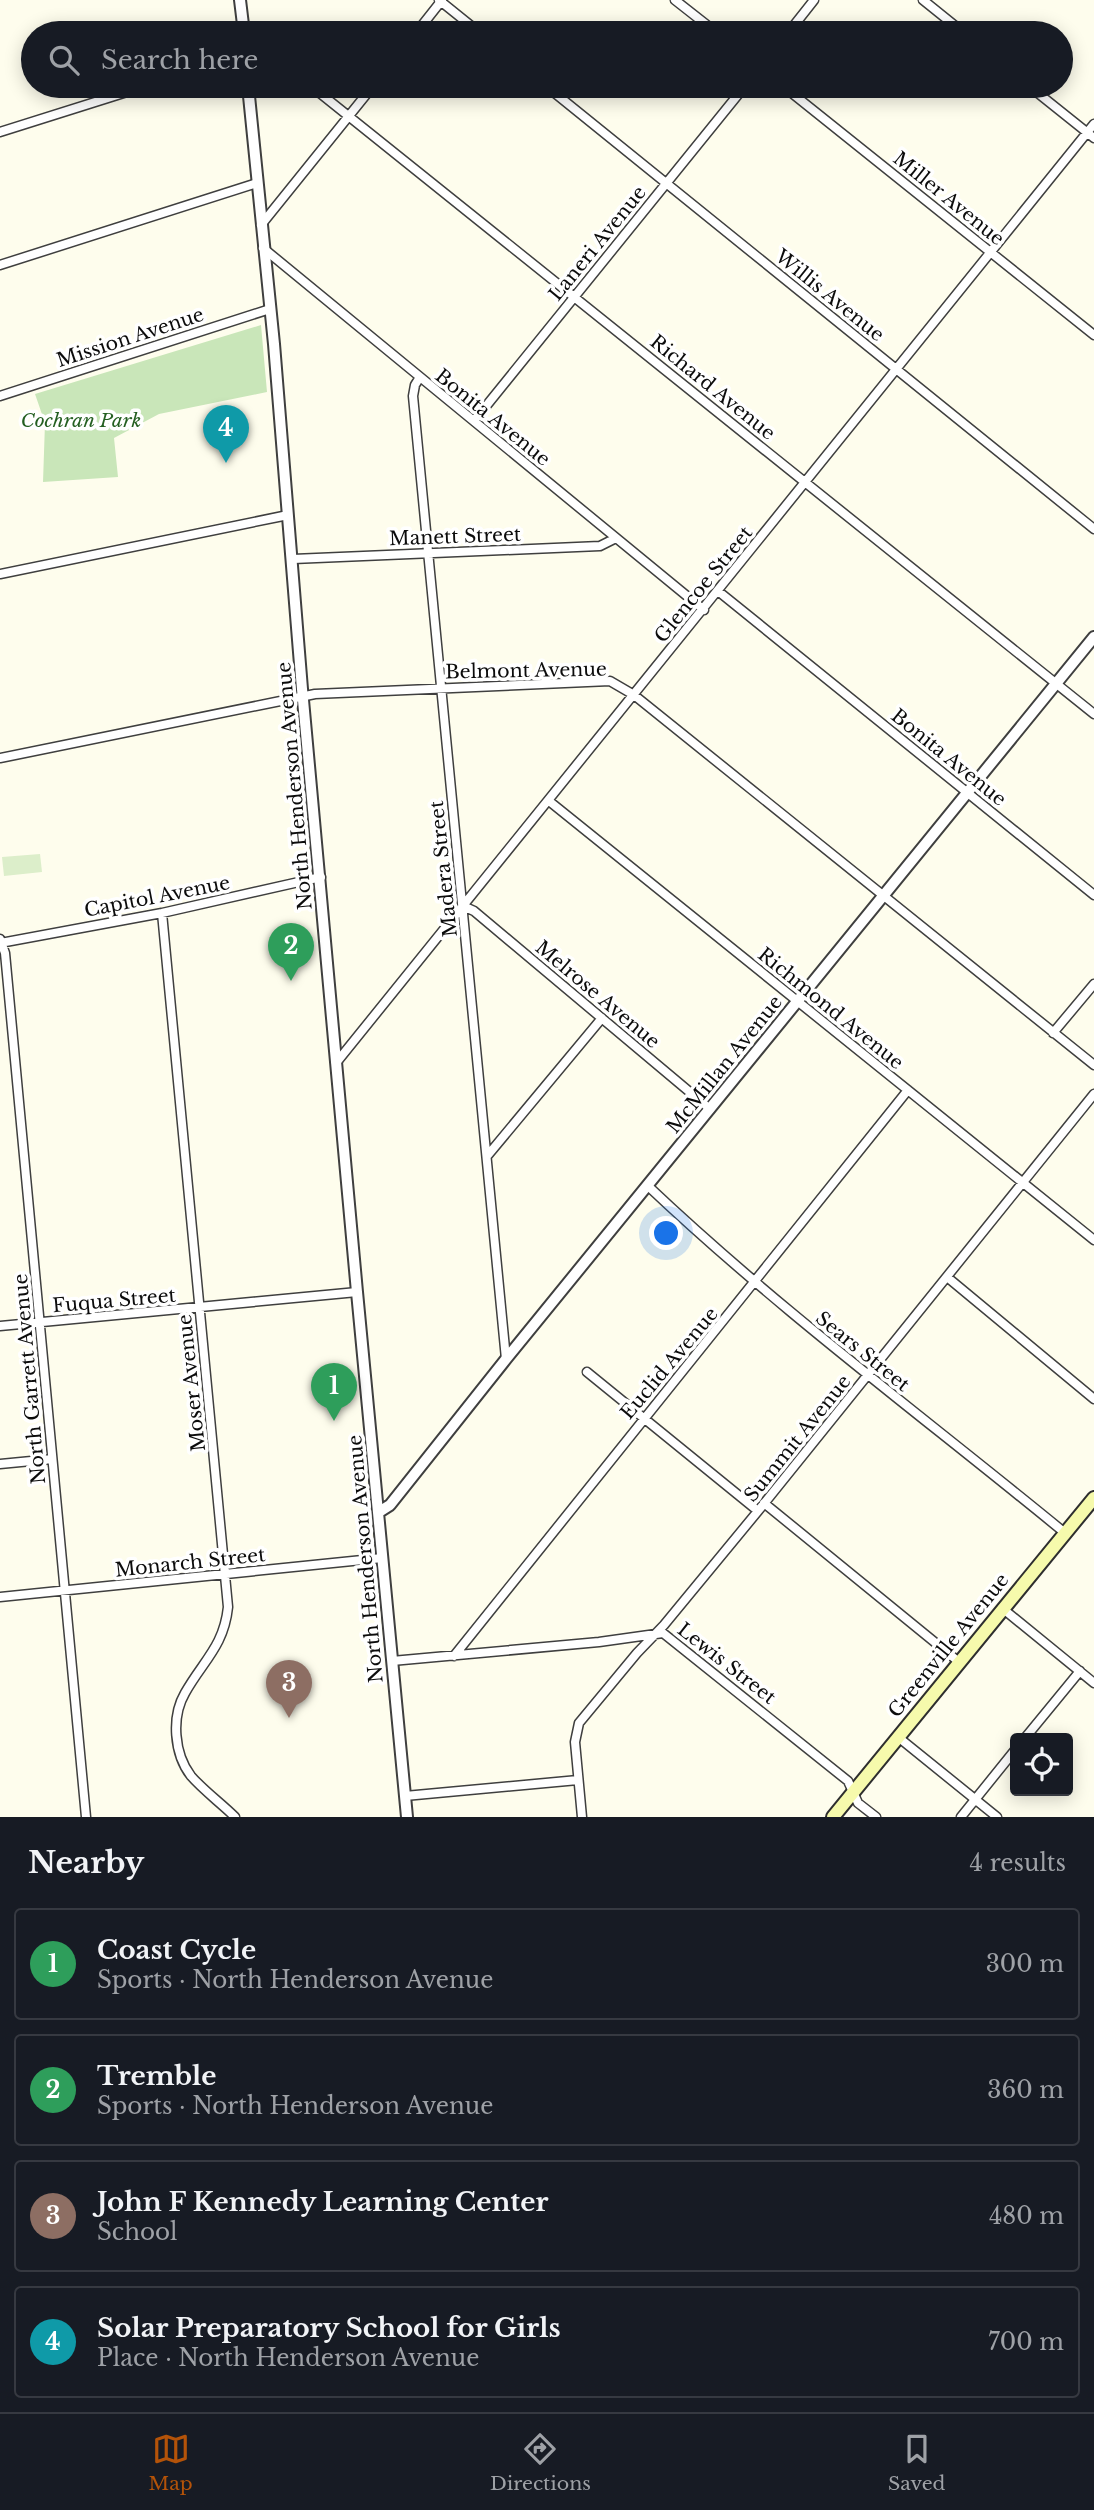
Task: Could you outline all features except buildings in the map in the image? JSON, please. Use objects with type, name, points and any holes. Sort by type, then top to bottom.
[{"type":"main road","name":"Greenville Avenue","points":[[833,1817],[1002,1608],[1092,1505]]},
{"type":"street","points":[[240,0],[243,21]]},
{"type":"street","points":[[675,0],[702,21]]},
{"type":"street","points":[[797,21],[814,0]]},
{"type":"street","points":[[923,0],[949,21]]},
{"type":"street","points":[[425,21],[441,1],[465,21]]},
{"type":"street","points":[[0,132],[108,98]]},
{"type":"street","name":"North Henderson Avenue","points":[[249,98],[293,559],[356,1292],[407,1817]]},
{"type":"street","name":"Richard Avenue","points":[[326,98],[1094,714]]},
{"type":"street","points":[[261,226],[363,98]]},
{"type":"street","name":"Willis Avenue","points":[[561,98],[1094,529]]},
{"type":"street","name":"Laneri Avenue","points":[[474,421],[735,98]]},
{"type":"street","name":"Miller Avenue","points":[[798,98],[1094,335]]},
{"type":"street","points":[[1044,98],[1091,135]]},
{"type":"street","name":"Glencoe Street","points":[[336,1063],[991,252],[1091,135],[1094,124]]},
{"type":"street","points":[[0,265],[257,183]]},
{"type":"street","name":"Bonita Avenue","points":[[263,248],[704,610]]},
{"type":"street","name":"Mission Avenue","points":[[0,396],[270,309]]},
{"type":"street","name":"Madera Street","points":[[420,377],[413,396],[506,1359]]},
{"type":"street","points":[[0,574],[288,515]]},
{"type":"street","name":"Manett Street","points":[[293,559],[600,546],[616,538]]},
{"type":"street","name":"Bonita Avenue","points":[[718,592],[1094,895]]},
{"type":"street","name":"McMillan Avenue","points":[[379,1512],[390,1505],[1094,637]]},
{"type":"street","name":"Belmont Avenue","points":[[0,758],[315,694],[610,681],[634,695],[1094,1065]]},
{"type":"street","name":"Richmond Avenue","points":[[549,801],[1094,1240]]},
{"type":"street","name":"Capitol Avenue","points":[[0,941],[162,913],[321,877]]},
{"type":"street","name":"Melrose Avenue","points":[[463,906],[472,909],[710,1110]]},
{"type":"street","name":"Moser Avenue","points":[[162,913],[228,1606],[226,1624],[217,1646],[184,1695],[178,1715],[177,1746],[181,1760],[190,1774],[234,1817]]},
{"type":"street","name":"North Garrett Avenue","points":[[0,941],[5,953],[86,1817]]},
{"type":"street","points":[[1053,1033],[1094,984]]},
{"type":"street","points":[[488,1155],[602,1018]]},
{"type":"street","name":"Euclid Avenue","points":[[454,1656],[908,1090]]},
{"type":"street","name":"Summit Avenue","points":[[582,1817],[575,1742],[579,1723],[758,1511],[1094,1094]]},
{"type":"street","name":"Sears Street","points":[[648,1186],[754,1282],[1065,1533]]},
{"type":"street","points":[[947,1277],[1094,1399]]},
{"type":"street","name":"Fuqua Street","points":[[0,1326],[356,1292]]},
{"type":"street","points":[[587,1372],[758,1511]]},
{"type":"street","points":[[0,1464],[52,1459]]},
{"type":"street","points":[[764,1503],[959,1662]]},
{"type":"street","name":"Monarch Street","points":[[0,1597],[382,1558]]},
{"type":"street","points":[[1002,1608],[1094,1683]]},
{"type":"street","name":"Lewis Street","points":[[392,1661],[663,1633],[848,1781],[858,1802],[876,1817]]},
{"type":"street","points":[[1029,1733],[1080,1671]]},
{"type":"street","points":[[898,1737],[997,1817]]},
{"type":"street","points":[[961,1817],[1010,1756]]},
{"type":"street","points":[[405,1796],[578,1780]]},
{"type":"green space","name":"Cochran Park","points":[[261,325],[267,392],[159,414],[114,438],[118,477],[43,482],[45,423],[35,394]]},
{"type":"green space","points":[[40,854],[42,872],[4,876],[2,857]]},
{"type":"place","name":"Solar Preparatory School for Girls","points":[[226,463]]},
{"type":"place","name":"Tremble","points":[[291,981]]},
{"type":"place","name":"Coast Cycle","points":[[334,1421]]},
{"type":"place","name":"John F Kennedy Learning Center","points":[[289,1718]]}]
